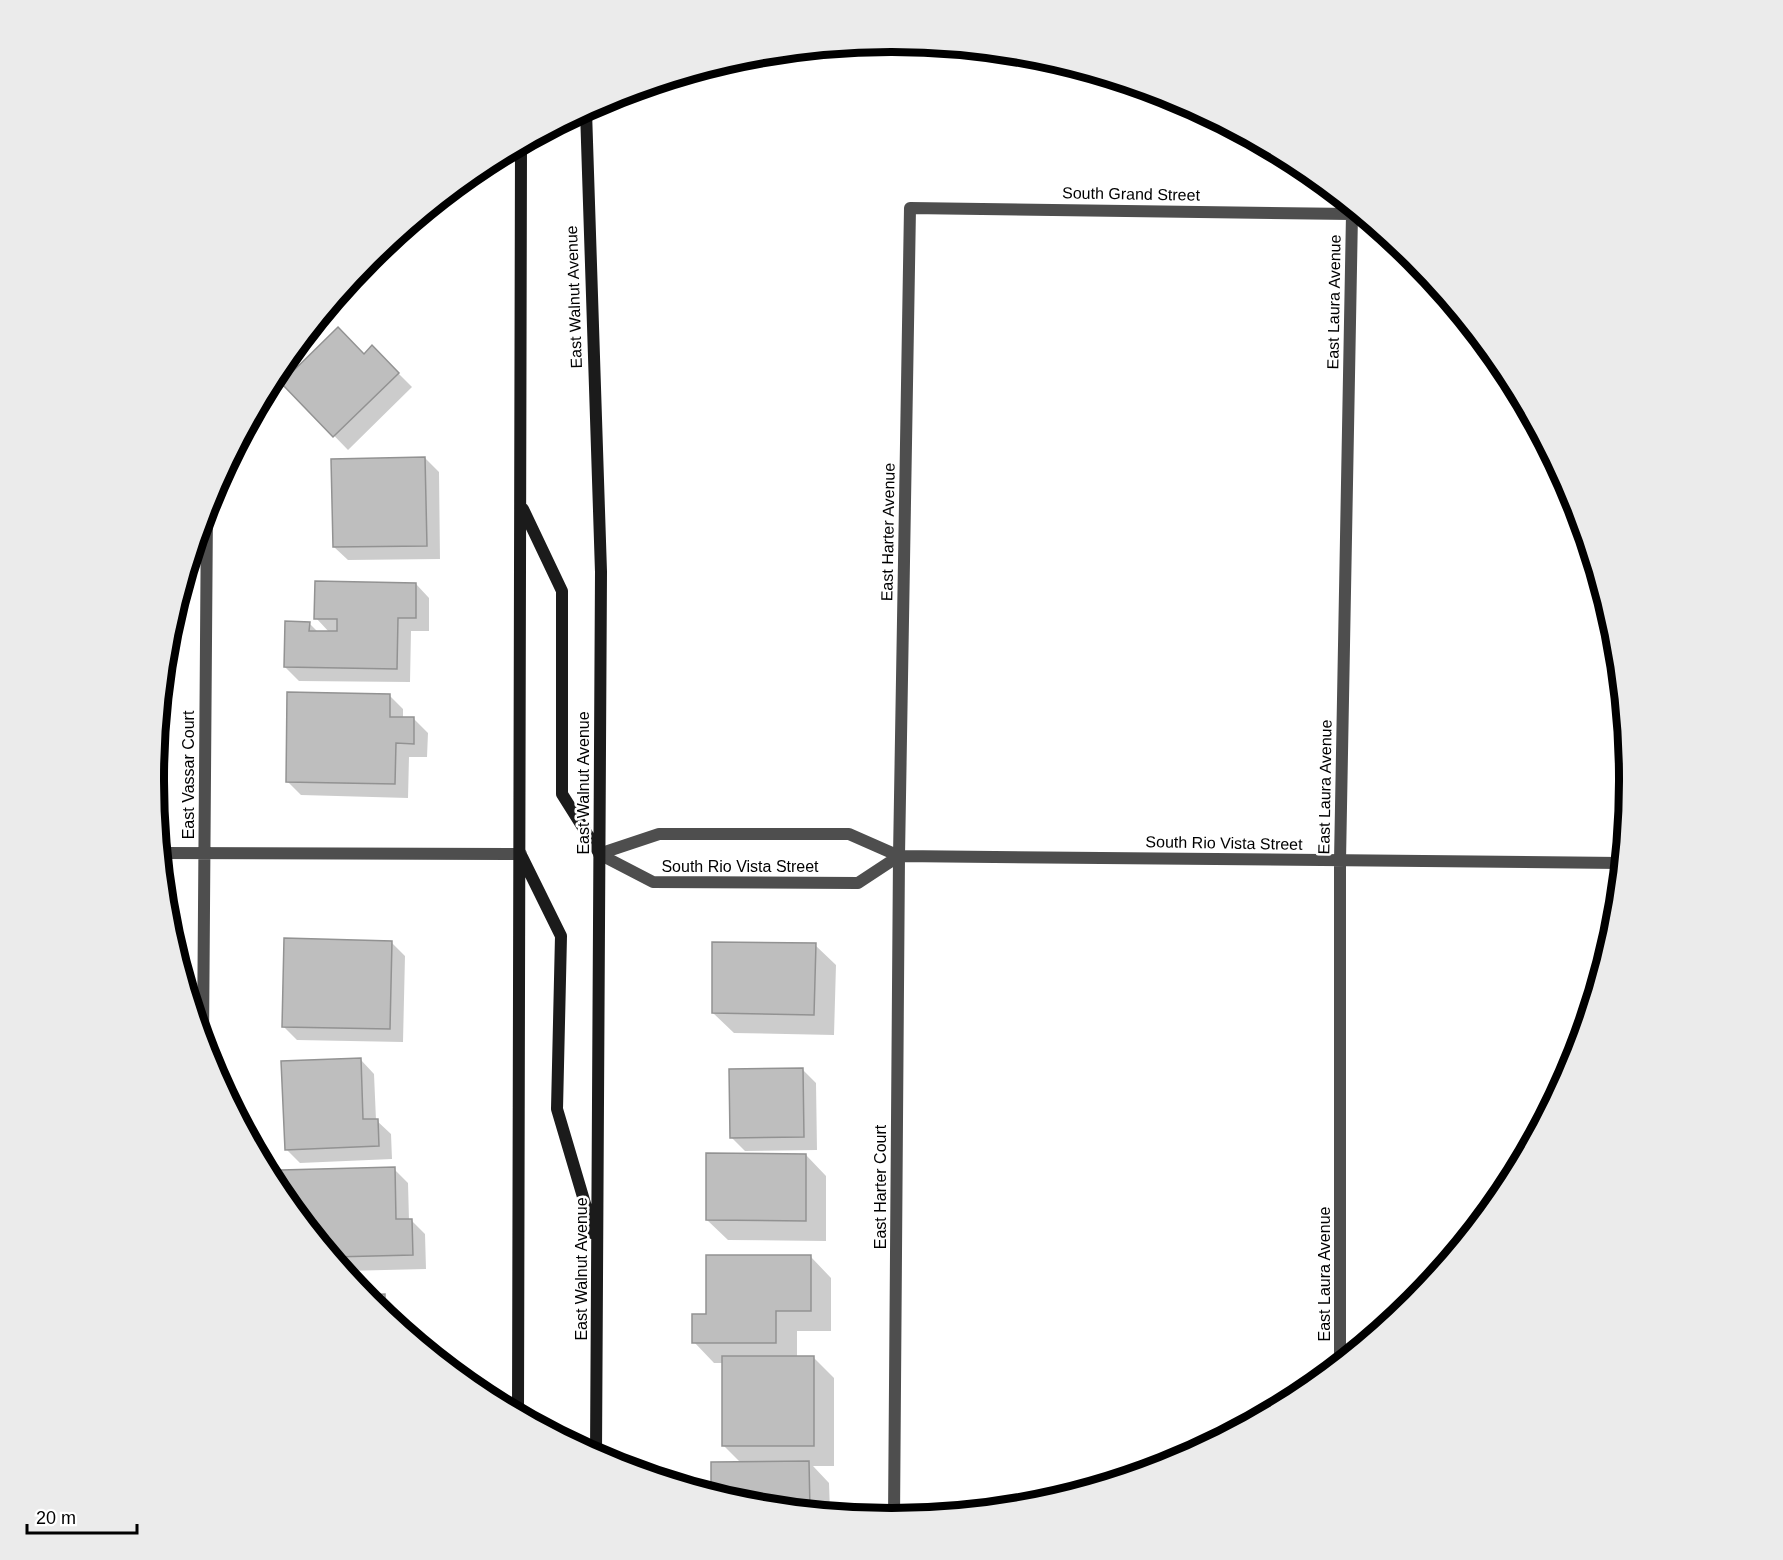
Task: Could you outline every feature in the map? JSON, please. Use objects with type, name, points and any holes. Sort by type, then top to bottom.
[{"type":"main road","name":"East Walnut Avenue","points":[[585,121],[601,573],[596,1444]]},
{"type":"main road","points":[[518,1404],[521,154]]},
{"type":"main road","points":[[521,504],[561,591],[562,794],[599,854]]},
{"type":"main road","points":[[521,854],[561,936],[557,1109],[598,1246]]},
{"type":"street","name":"South Grand Street","points":[[910,208],[1347,214]]},
{"type":"street","name":"East Harter Avenue","points":[[899,856],[910,208]]},
{"type":"street","name":"East Laura Avenue","points":[[1340,1352],[1340,861],[1352,218]]},
{"type":"street","name":"East Vassar Court","points":[[203,1014],[207,536]]},
{"type":"street","name":"South Rio Vista Street","points":[[599,854],[659,834],[849,834],[899,856],[1614,863]]},
{"type":"street","points":[[168,853],[521,854]]},
{"type":"street","name":"South Rio Vista Street","points":[[599,854],[653,882],[858,883],[899,856]]},
{"type":"street","name":"East Harter Court","points":[[894,1508],[899,856]]},
{"type":"building","points":[[338,327],[364,354],[372,345],[399,373],[333,437],[282,384]]},
{"type":"building","points":[[425,457],[427,546],[333,547],[331,459]]},
{"type":"building","points":[[315,581],[416,583],[416,618],[398,618],[397,669],[284,667],[285,621],[310,622],[309,631],[337,631],[337,619],[314,619]]},
{"type":"building","points":[[287,692],[390,694],[390,717],[414,717],[414,744],[396,743],[395,784],[286,782]]},
{"type":"building","points":[[284,938],[392,941],[390,1029],[282,1027]]},
{"type":"building","points":[[712,942],[816,943],[814,1015],[712,1013]]},
{"type":"building","points":[[361,1058],[363,1119],[378,1119],[379,1146],[285,1150],[281,1061]]},
{"type":"building","points":[[803,1068],[804,1137],[730,1138],[729,1069]]},
{"type":"building","points":[[706,1153],[806,1154],[806,1221],[706,1220]]},
{"type":"building","points":[[395,1167],[396,1219],[412,1219],[413,1255],[342,1257],[314,1223],[281,1175],[281,1170]]},
{"type":"building","points":[[706,1255],[811,1255],[811,1311],[776,1311],[776,1343],[692,1343],[692,1314],[706,1314]]},
{"type":"building","points":[[377,1294],[385,1294],[385,1302]]},
{"type":"building","points":[[722,1356],[814,1356],[814,1446],[722,1446]]},
{"type":"building","points":[[809,1461],[810,1502],[750,1494],[711,1485],[711,1462]]}]
